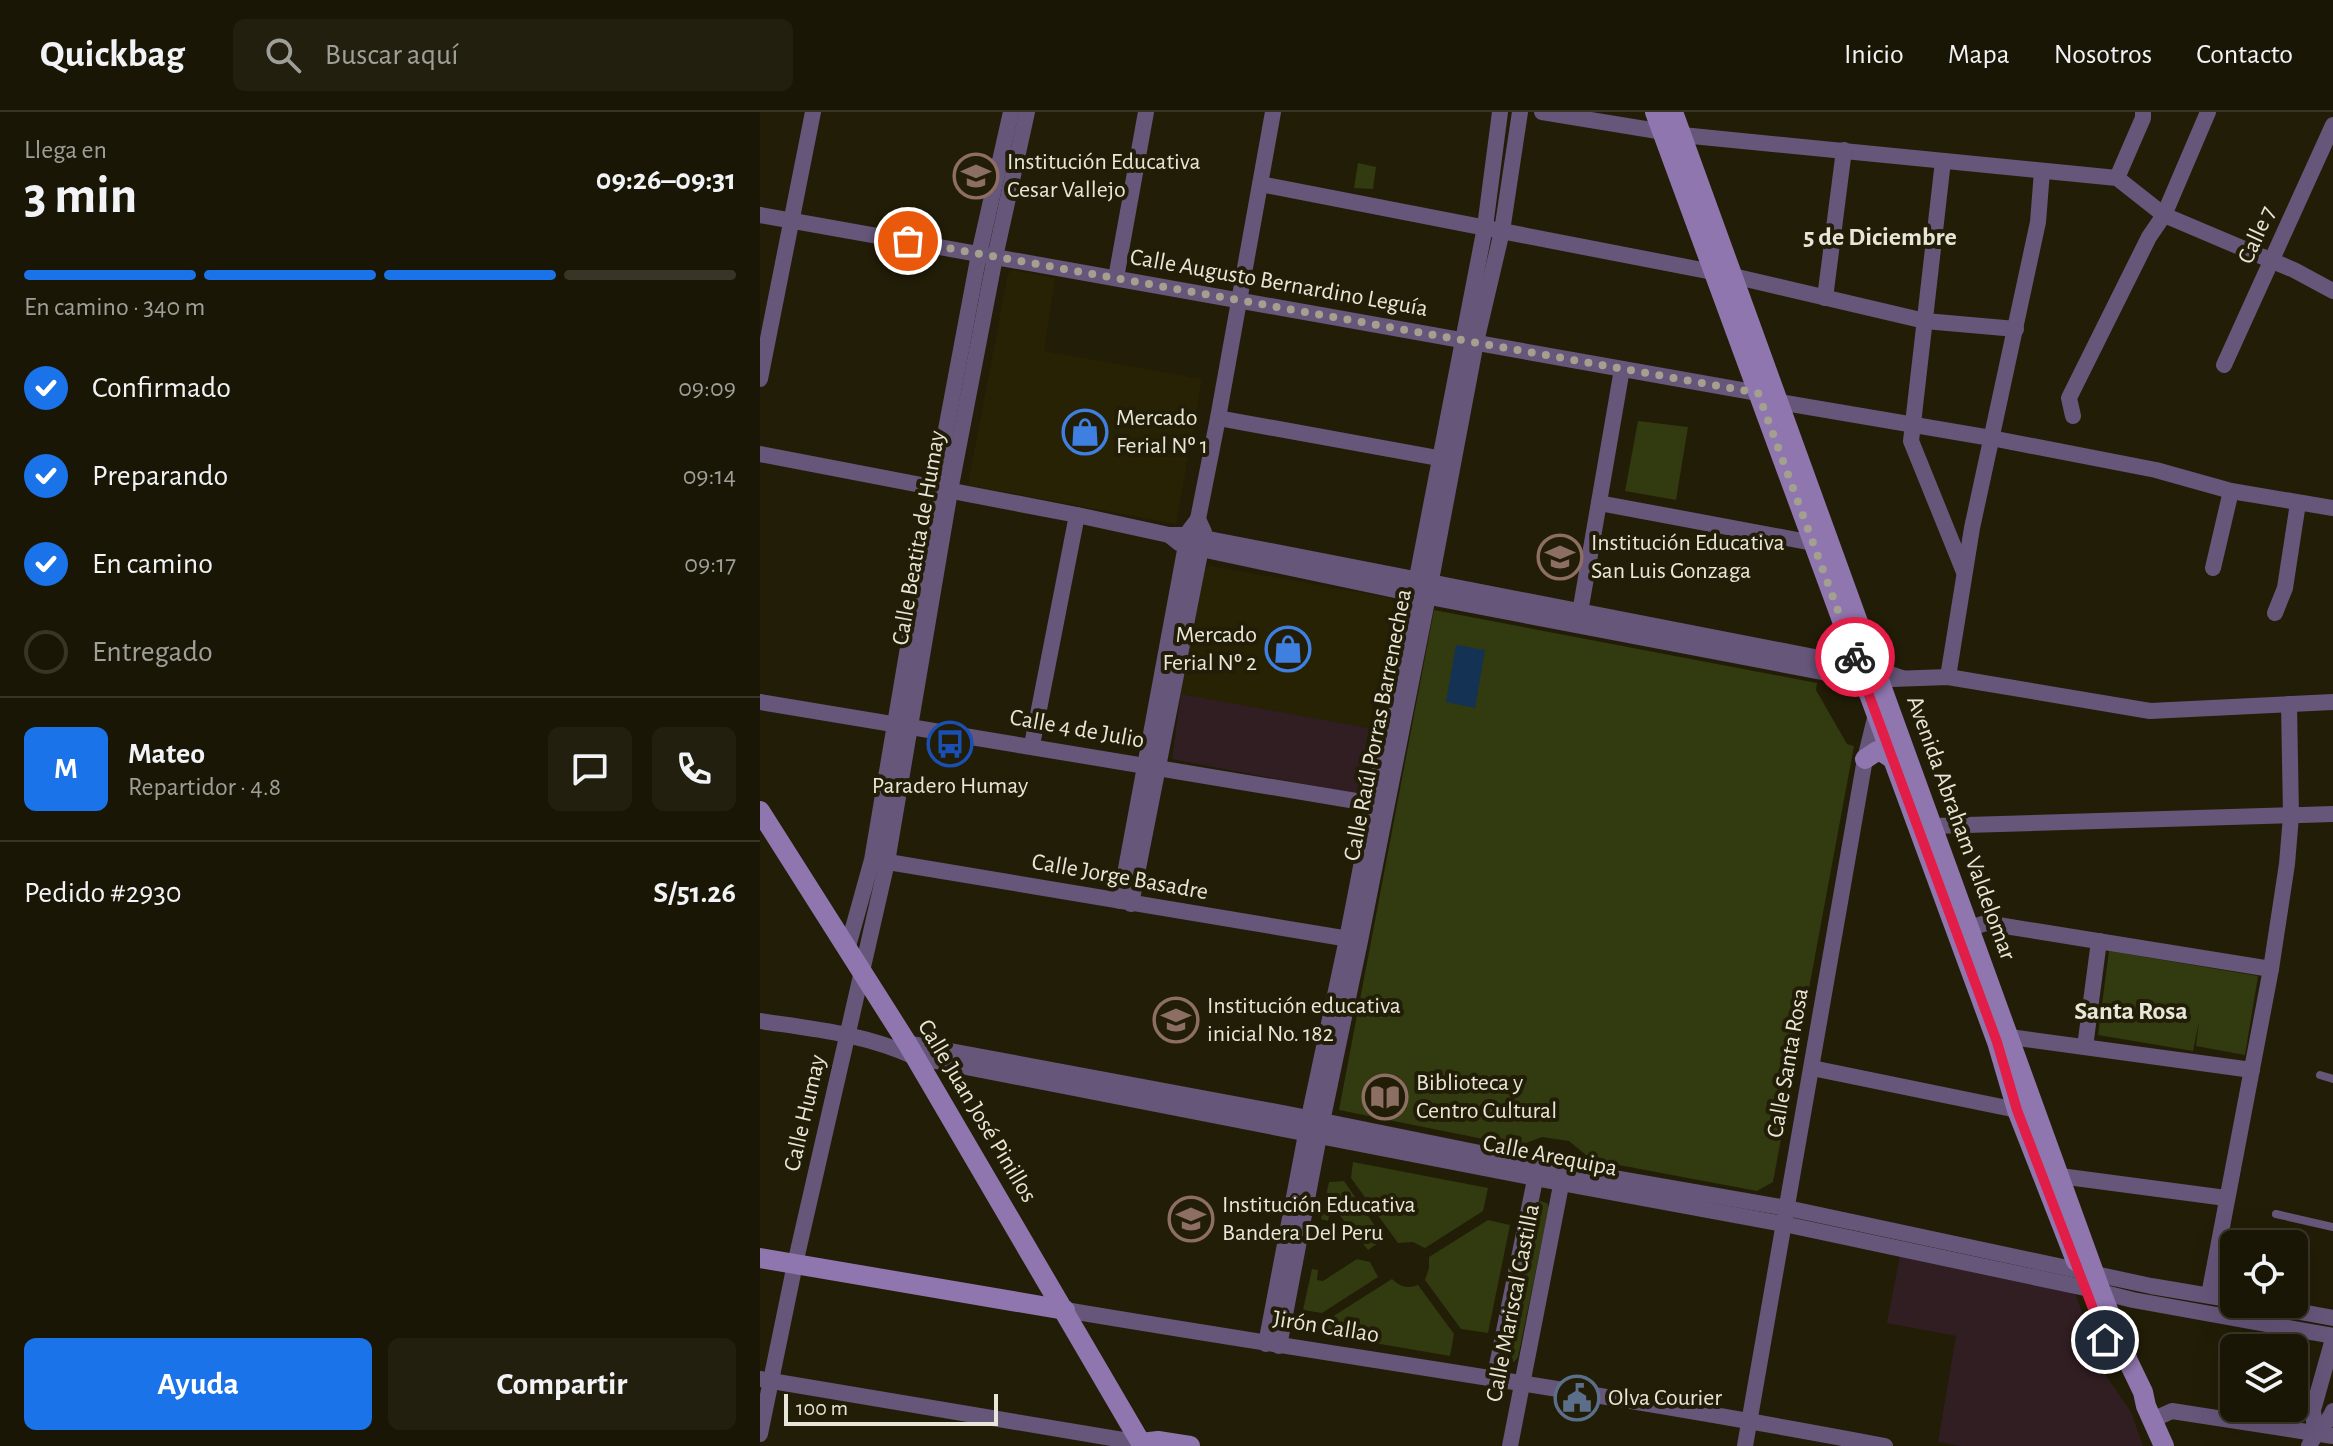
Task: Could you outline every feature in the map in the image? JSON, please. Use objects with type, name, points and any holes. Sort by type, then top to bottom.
[{"type":"street","points":[[760,379],[813,112]]},
{"type":"street","name":"Calle Beatita de Humay","points":[[861,973],[942,489],[1011,112]]},
{"type":"street","name":"Calle Beatita de Humay","points":[[987,255],[1027,112]]},
{"type":"street","points":[[1116,278],[1146,112]]},
{"type":"street","points":[[1126,902],[1194,542],[1204,532],[1198,519],[1273,112]]},
{"type":"street","name":"Calle Raúl Porras Barrenechea","points":[[1494,229],[1500,112]]},
{"type":"street","name":"Calle Raúl Porras Barrenechea","points":[[1272,1345],[1423,589],[1469,341],[1520,112]]},
{"type":"street","points":[[1542,112],[1844,150],[2117,178],[2164,215],[2333,291]]},
{"type":"street","name":"Avenida Abraham Valdelomar","points":[[1673,112],[1667,126],[1724,274],[1779,402],[1821,540]]},
{"type":"street","points":[[2117,178],[2143,112]]},
{"type":"street","points":[[2073,416],[2069,398],[2149,237],[2164,215],[2208,112]]},
{"type":"street","name":"Calle 7","points":[[2224,365],[2333,125]]},
{"type":"street","points":[[1825,298],[1844,150]]},
{"type":"street","points":[[1943,161],[1911,441],[1965,574]]},
{"type":"street","points":[[1948,677],[1991,438],[2038,222],[2042,171]]},
{"type":"street","points":[[1260,184],[1724,274],[1925,321],[2016,329]]},
{"type":"street","name":"Calle Augusto Bernardino Leguía","points":[[760,215],[1758,393],[1779,402],[1991,438],[2156,470],[2231,491],[2333,508]]},
{"type":"street","name":"Avenida Abraham Valdelomar","points":[[1724,274],[1758,393],[1821,540],[2003,1040],[2060,1176],[2090,1281]]},
{"type":"street","points":[[1579,619],[1622,369]]},
{"type":"street","points":[[1218,418],[1446,459]]},
{"type":"street","points":[[760,454],[1077,515],[1423,589],[1872,677],[1948,677],[2150,711],[2333,702]]},
{"type":"street","points":[[2213,568],[2231,491]]},
{"type":"street","points":[[1599,503],[1821,540]]},
{"type":"street","points":[[2275,613],[2285,588],[2298,503]]},
{"type":"street","points":[[1032,745],[1077,515]]},
{"type":"street","name":"Avenida Abraham Valdelomar","points":[[1872,677],[1876,715],[1893,759],[1970,928],[2003,1040],[2017,1110],[2090,1281]]},
{"type":"street","name":"Calle 4 de Julio","points":[[760,702],[1379,804]]},
{"type":"street","points":[[2209,1295],[2271,969],[2287,864],[2291,816],[2289,704]]},
{"type":"street","name":"Calle Santa Rosa","points":[[1745,1446],[1865,759],[1876,715]]},
{"type":"street","points":[[1865,759],[1877,751],[1893,759]]},
{"type":"street","name":"Calle Juan José Pinillos","points":[[760,811],[911,1050],[1141,1445]]},
{"type":"street","points":[[1926,828],[2333,814]]},
{"type":"street","name":"Calle Beatita de Humay","points":[[847,950],[880,861]]},
{"type":"street","name":"Calle Jorge Basadre","points":[[880,861],[1354,940]]},
{"type":"street","points":[[1970,928],[1986,923],[2271,969]]},
{"type":"street","points":[[2085,1047],[2099,941]]},
{"type":"street","name":"Calle Humay","points":[[760,1434],[766,1380],[861,973]]},
{"type":"street","name":"Calle Arequipa","points":[[760,1021],[848,1034],[894,1047],[1786,1216],[2090,1281],[2151,1286],[2220,1297]]},
{"type":"street","points":[[2003,1040],[2085,1047],[2252,1070]]},
{"type":"street","points":[[1812,1068],[2017,1110]]},
{"type":"street","name":"Calle Mariscal Castilla","points":[[1494,1380],[1537,1171]]},
{"type":"street","name":"Calle Mariscal Castilla","points":[[1510,1446],[1563,1176]]},
{"type":"street","points":[[2060,1176],[2226,1198]]},
{"type":"street","name":"Jirón Callao","points":[[760,1258],[1272,1345],[1749,1420],[1885,1446]]},
{"type":"street","points":[[2090,1281],[2115,1367],[2149,1413],[2164,1446]]},
{"type":"street","name":"Calle Arequipa","points":[[2090,1281],[2133,1300],[2333,1338]]},
{"type":"street","points":[[2308,1313],[2333,1318]]},
{"type":"street","points":[[2312,1440],[2313,1410],[2333,1338]]},
{"type":"street","points":[[766,1380],[1141,1445],[1158,1441],[1190,1446]]},
{"type":"street","points":[[2149,1413],[2172,1411],[2312,1440],[2333,1436]]},
{"type":"street","points":[[2312,1440],[2333,1411]]},
{"type":"lane","points":[[2320,1075],[2333,1079]]},
{"type":"lane","points":[[2276,1214],[2333,1227]]},
{"type":"shaded area","name":"Mercado Ferial Nº 1","points":[[1013,270],[1055,278],[1044,351],[1202,379],[1176,524],[968,485],[1008,274]]},
{"type":"shaded area","name":"Mercado Ferial Nº 2","points":[[1210,566],[1391,598],[1394,603],[1369,728],[1181,694],[1205,569]]},
{"type":"shaded area","points":[[1181,694],[1369,728],[1357,794],[1172,759]]},
{"type":"shaded area","points":[[1900,1255],[2074,1290],[2105,1374],[2131,1412],[2143,1446],[1960,1446],[1938,1442],[1956,1336],[1887,1323]]},
{"type":"green space","points":[[1358,163],[1376,167],[1373,189],[1354,188]]},
{"type":"green space","points":[[1638,421],[1688,427],[1676,500],[1625,491]]},
{"type":"green space","points":[[1434,610],[1817,683],[1816,690],[1847,744],[1854,746],[1773,1182],[1757,1191],[1592,1160],[1569,1141],[1542,1137],[1518,1146],[1339,1110]]},
{"type":"green space","points":[[2109,951],[2258,976],[2245,1055],[2196,1046],[2199,1021],[2193,1051],[2098,1035]]},
{"type":"green space","points":[[1353,1162],[1488,1188],[1483,1211],[1425,1248],[1413,1242],[1398,1243],[1351,1178]]},
{"type":"green space","points":[[1344,1181],[1384,1239],[1368,1250],[1337,1212],[1330,1211],[1328,1221],[1321,1219],[1329,1182]]},
{"type":"green space","points":[[1540,1201],[1549,1207],[1518,1357],[1514,1362],[1504,1358]]},
{"type":"green space","points":[[1488,1220],[1510,1225],[1488,1333],[1461,1329],[1425,1280],[1429,1257]]},
{"type":"green space","points":[[1357,1259],[1370,1262],[1378,1277],[1322,1313],[1303,1310],[1312,1269],[1318,1270],[1317,1280],[1323,1281]]},
{"type":"green space","points":[[1392,1279],[1404,1286],[1418,1285],[1454,1334],[1450,1356],[1322,1334],[1324,1322]]},
{"type":"water","points":[[1456,645],[1485,650],[1475,708],[1446,702]]},
{"type":"way so far","points":[[908,241],[1758,393],[1855,657]]},
{"type":"place","name":"Institución Educativa Cesar Vallejo","points":[[976,176]]},
{"type":"place","name":"Mercado Ferial Nº 1","points":[[1085,432]]},
{"type":"place","name":"Institución Educativa San Luis Gonzaga","points":[[1560,557]]},
{"type":"place","name":"Mercado Ferial Nº 2","points":[[1288,649]]},
{"type":"place","name":"Paradero Humay","points":[[950,744]]},
{"type":"place","name":"Institución educativa inicial No. 182","points":[[1176,1020]]},
{"type":"place","name":"Biblioteca y Centro Cultural","points":[[1385,1097]]},
{"type":"place","name":"Institución Educativa Bandera Del Peru","points":[[1191,1219]]},
{"type":"place","name":"Olva Courier","points":[[1577,1398]]},
{"type":"district","name":"5 de Diciembre","points":[[1880,237]]},
{"type":"district","name":"Santa Rosa","points":[[2131,1011]]},
{"type":"route","points":[[1855,657],[1997,1042],[2017,1110],[2105,1340]]}]
